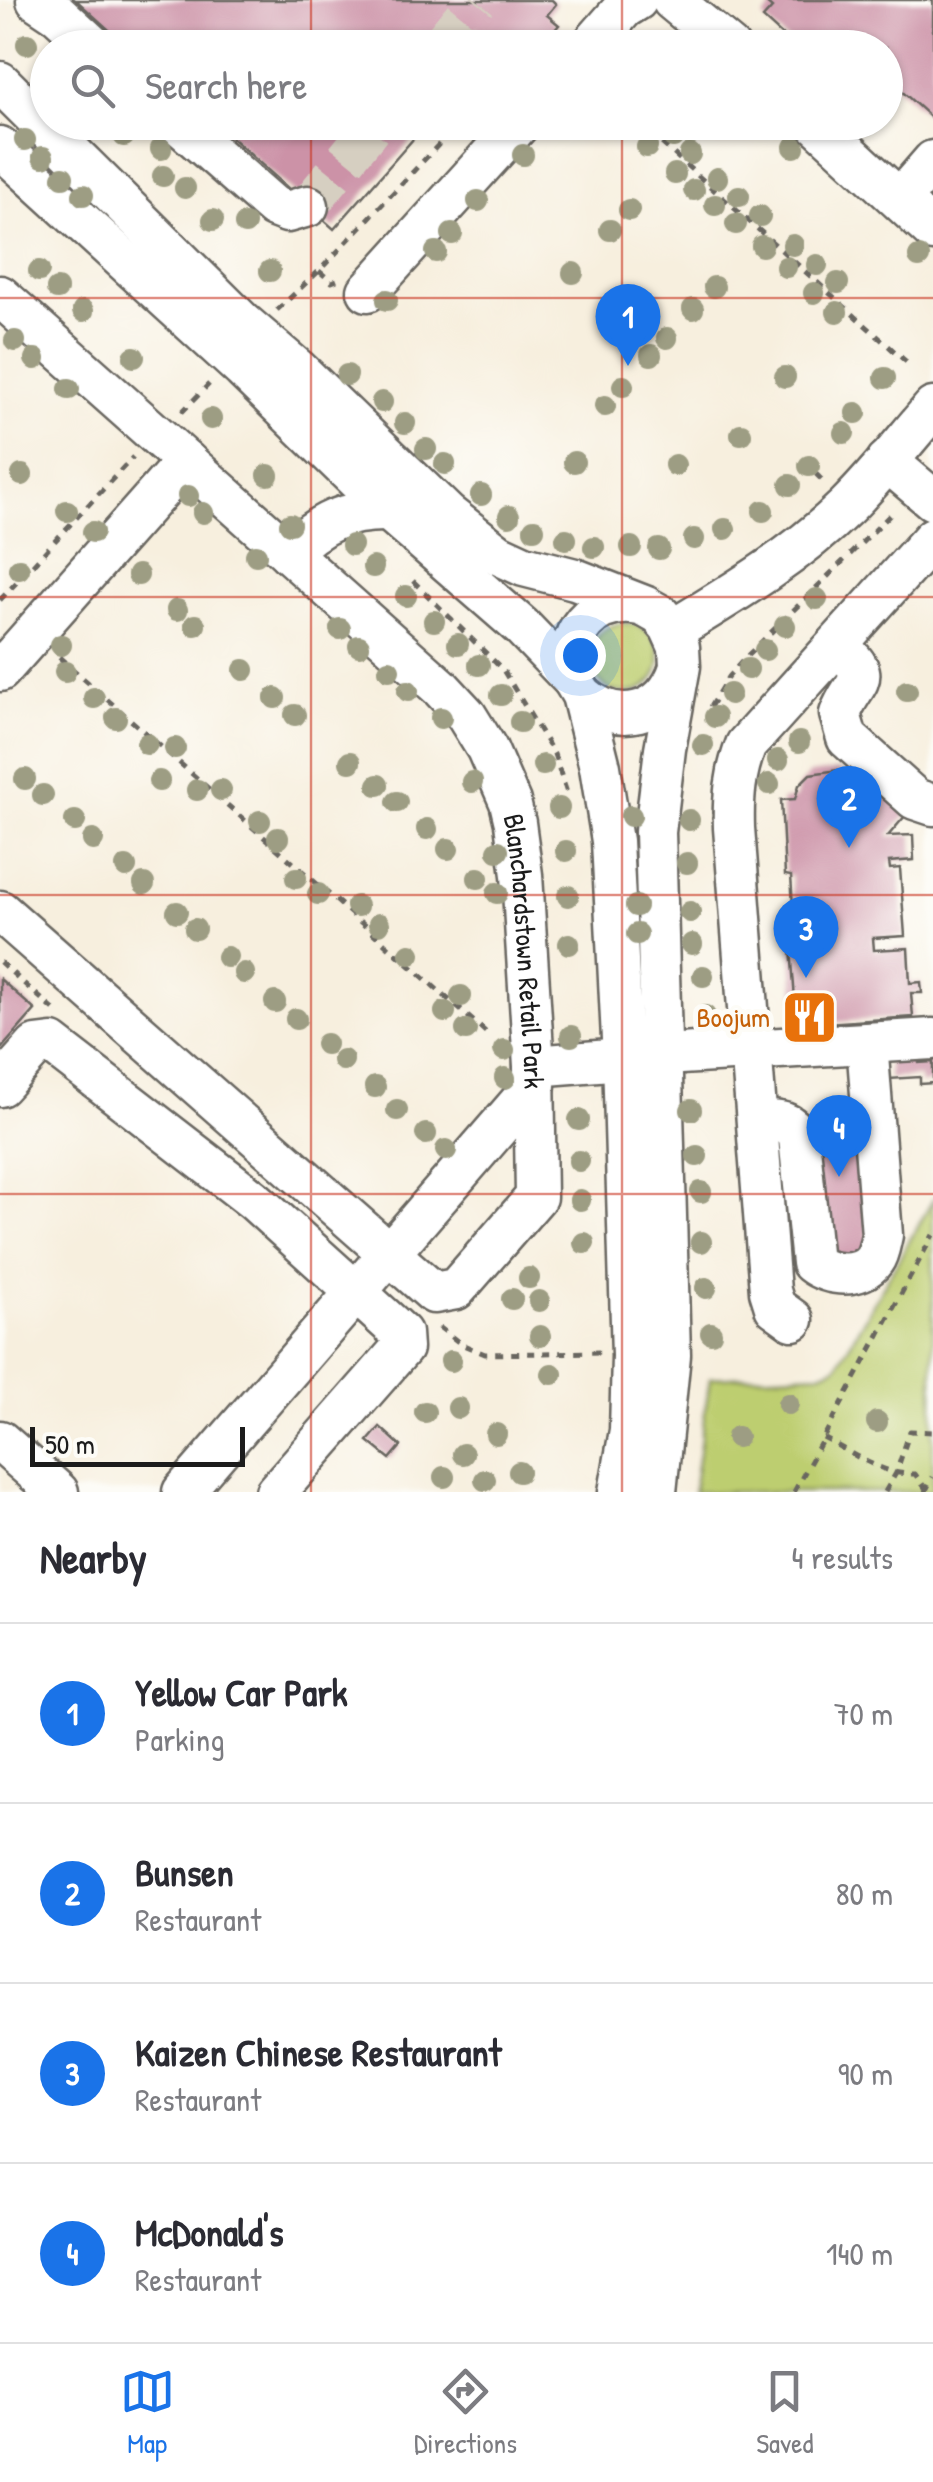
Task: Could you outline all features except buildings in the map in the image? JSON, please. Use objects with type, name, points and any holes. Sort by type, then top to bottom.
[{"type":"street","points":[[37,0],[73,30]]},
{"type":"street","points":[[605,30],[637,0]]},
{"type":"street","points":[[672,0],[708,30]]},
{"type":"street","points":[[0,82],[30,111]]},
{"type":"street","points":[[61,140],[242,322],[447,514],[498,554],[524,566],[575,579],[665,634]]},
{"type":"street","points":[[198,140],[274,207],[287,212],[308,206]]},
{"type":"street","points":[[368,291],[504,140]]},
{"type":"street","points":[[836,140],[933,231]]},
{"type":"street","points":[[0,147],[243,370],[389,511],[522,626],[581,698],[612,713],[630,714],[647,710],[662,700],[674,684],[665,634],[625,603],[606,606],[578,628],[569,662],[581,698],[612,841],[632,1356],[630,1431],[619,1492]]},
{"type":"street","points":[[900,198],[933,161]]},
{"type":"street","name":"Blanchardstown Retail Park","points":[[0,296],[440,687],[477,732],[495,766],[510,802],[519,848],[534,1076],[389,1254],[183,1492]]},
{"type":"street","points":[[665,634],[748,585],[848,505],[912,482],[933,408]]},
{"type":"street","points":[[0,672],[186,462]]},
{"type":"street","points":[[289,553],[325,522],[346,514],[389,511]]},
{"type":"street","points":[[793,1320],[774,1307],[770,1291],[734,828],[736,774],[746,745],[933,538]]},
{"type":"street","points":[[656,1492],[670,1355],[656,832],[665,748],[665,634]]},
{"type":"street","points":[[837,645],[856,662],[860,672],[858,684],[840,714],[847,738],[915,798],[933,804]]},
{"type":"street","points":[[0,911],[434,1293],[456,1289],[531,1205],[538,1186],[534,1076],[623,1060]]},
{"type":"street","points":[[663,1054],[933,1039]]},
{"type":"street","points":[[0,1086],[36,1046],[46,1042],[216,1169],[401,1333],[402,1348],[276,1492]]},
{"type":"street","points":[[758,1122],[785,1121],[799,1138],[812,1262],[822,1270],[838,1273],[869,1266],[877,1256],[882,1235],[867,1043]]},
{"type":"street","points":[[0,1440],[58,1492]]},
{"type":"path","points":[[658,140],[912,366]]},
{"type":"path","points":[[708,712],[744,658],[843,564],[912,482]]},
{"type":"path","points":[[33,634],[489,1035]]},
{"type":"path","points":[[0,962],[60,1015]]},
{"type":"path","points":[[794,1492],[933,1236]]},
{"type":"path","points":[[885,1492],[910,1431],[933,1432]]},
{"type":"path","points":[[822,1438],[896,1473],[915,1474],[928,1490],[933,1477]]},
{"type":"green space","points":[[625,623],[639,625],[650,633],[658,644],[658,672],[650,683],[639,691],[625,693],[611,691],[600,683],[592,672],[590,658],[592,644],[600,633],[611,625]]},
{"type":"green space","points":[[933,1200],[933,1492],[693,1492],[710,1378],[821,1373],[837,1366]]},
{"type":"tunnel","points":[[453,30],[477,0]]},
{"type":"tunnel","points":[[308,206],[361,140]]},
{"type":"place","name":"Yellow Car Park","points":[[628,366]]},
{"type":"place","name":"Bunsen","points":[[849,848]]},
{"type":"place","name":"Kaizen Chinese Restaurant","points":[[806,978]]},
{"type":"place","name":"Boojum","points":[[809,1017]]},
{"type":"place","name":"McDonald's","points":[[839,1177]]}]
